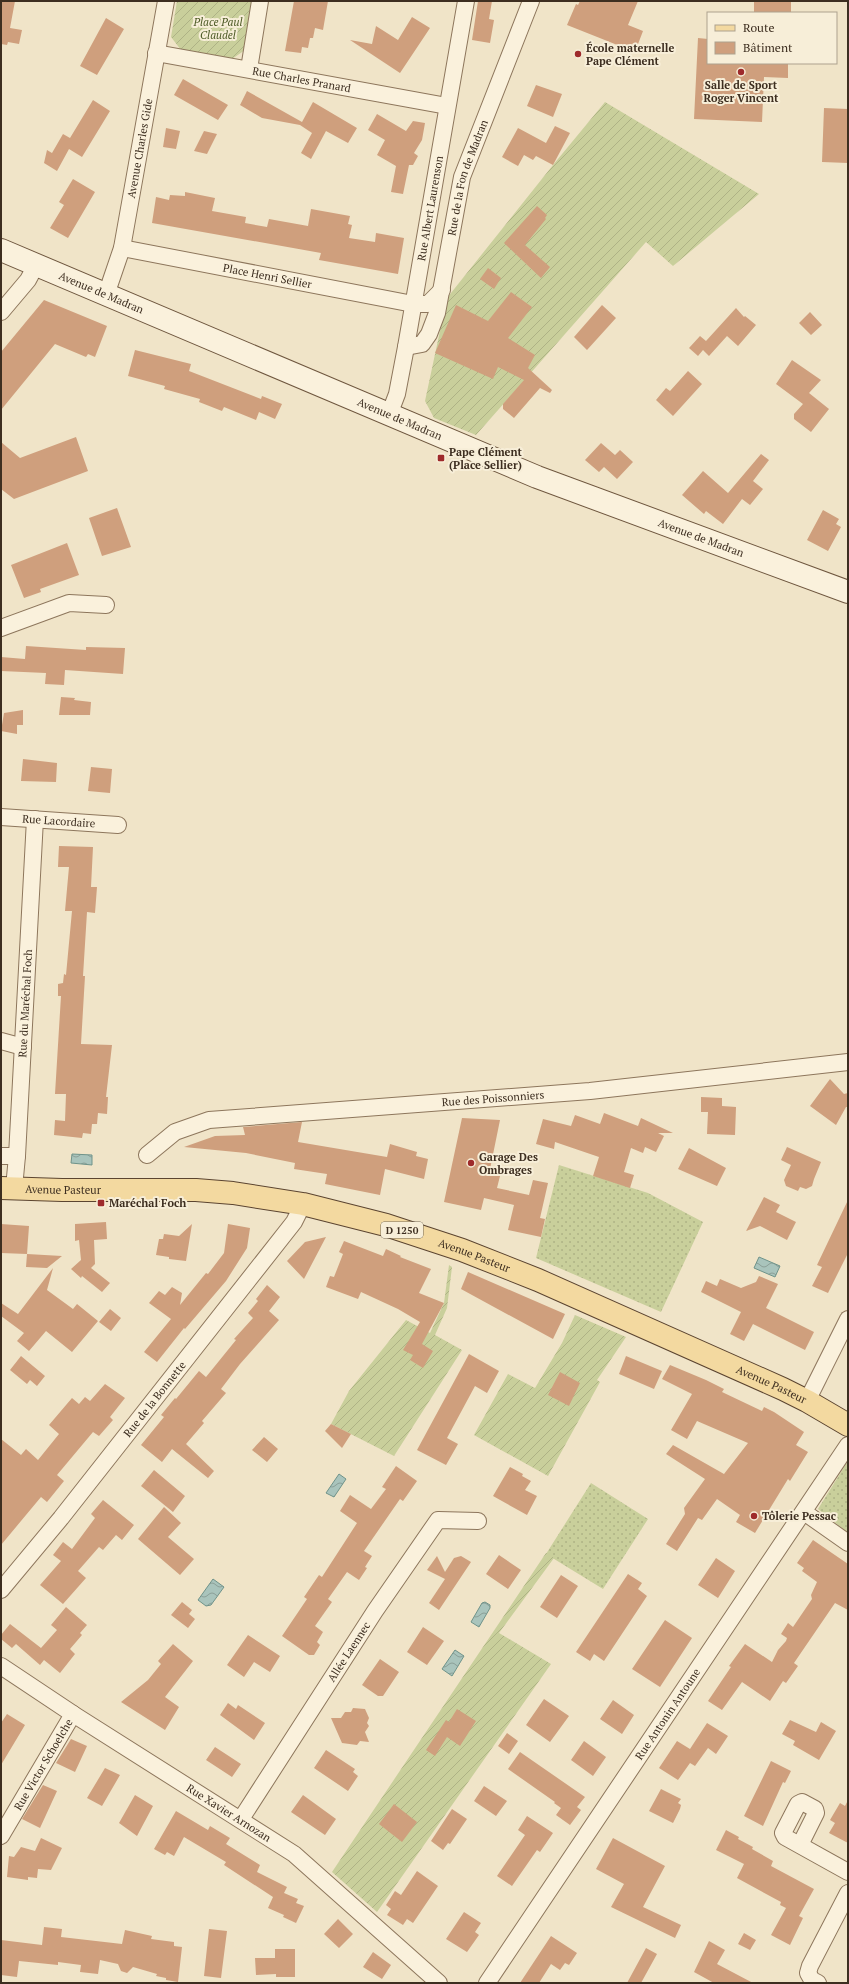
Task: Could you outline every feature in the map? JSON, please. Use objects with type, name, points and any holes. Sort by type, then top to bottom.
[{"type":"main road","name":"Avenue de Madran","points":[[1,250],[537,477],[846,586]]},
{"type":"main road","name":"Avenue Pasteur","points":[[7,1188],[62,1190],[196,1190],[233,1193],[303,1204],[386,1225],[462,1250],[538,1280],[807,1401],[848,1425]]},
{"type":"street","name":"Avenue Charles Gide","points":[[106,294],[122,248],[166,1]]},
{"type":"street","points":[[249,69],[260,1]]},
{"type":"street","name":"Rue Albert Laurenson","points":[[389,415],[397,394],[406,347],[466,1]]},
{"type":"street","name":"Rue de la Fon de Madran","points":[[406,347],[422,344],[429,334],[437,314],[462,177],[532,1]]},
{"type":"street","name":"Rue Charles Pranard","points":[[156,53],[447,106]]},
{"type":"street","name":"Place Henri Sellier","points":[[122,248],[413,304]]},
{"type":"street","points":[[1,312],[28,280],[36,265]]},
{"type":"street","points":[[413,304],[428,304],[442,290]]},
{"type":"street","points":[[1,628],[69,603],[106,605]]},
{"type":"street","name":"Rue Lacordaire","points":[[1,817],[118,825]]},
{"type":"street","name":"Rue du Maréchal Foch","points":[[7,1188],[17,1156],[35,819]]},
{"type":"street","points":[[1,1041],[23,1047]]},
{"type":"street","name":"Rue des Poissonniers","points":[[147,1155],[175,1132],[210,1120],[590,1091],[848,1062]]},
{"type":"street","points":[[1,1156],[17,1156]]},
{"type":"street","name":"Rue de la Bonnette","points":[[1,1590],[70,1506],[289,1228],[303,1204]]},
{"type":"street","points":[[807,1401],[848,1319]]},
{"type":"street","name":"Rue Antonin Antoune","points":[[487,1983],[664,1721],[791,1527],[804,1512],[848,1445]]},
{"type":"street","points":[[804,1512],[848,1543]]},
{"type":"street","name":"Allée Laennec","points":[[241,1819],[371,1618],[438,1520],[478,1521]]},
{"type":"street","name":"Rue Xavier Arnozan","points":[[1,1666],[73,1714],[241,1819],[294,1854],[439,1983]]},
{"type":"street","name":"Rue Victor Schoelche","points":[[1,1836],[73,1714]]},
{"type":"street","points":[[800,1845],[848,1872]]},
{"type":"street","points":[[813,1978],[810,1966],[848,1892]]},
{"type":"green space","name":"Place Paul Claudel","points":[[177,1],[253,1],[245,50],[232,59],[181,50],[171,37]]},
{"type":"green space","points":[[605,102],[759,194],[673,266],[646,242],[476,435],[434,418],[425,401],[447,298]]},
{"type":"green space","points":[[559,1165],[648,1193],[703,1222],[661,1312],[536,1258]]},
{"type":"green space","points":[[449,1265],[452,1267],[447,1308],[435,1335],[462,1350],[394,1456],[331,1424],[349,1391],[406,1320],[430,1333],[444,1303]]},
{"type":"green space","points":[[575,1315],[626,1337],[597,1380],[600,1382],[548,1476],[474,1435],[508,1374],[535,1388],[562,1343]]},
{"type":"green space","points":[[848,1461],[848,1533],[818,1509]]},
{"type":"green space","points":[[591,1483],[648,1519],[603,1589],[546,1554]]},
{"type":"green space","points":[[546,1553],[554,1558],[499,1633],[551,1664],[377,1912],[332,1872]]},
{"type":"water","points":[[72,1154],[92,1155],[92,1165],[71,1163]]},
{"type":"water","points":[[759,1257],[780,1266],[775,1277],[754,1268]]},
{"type":"water","points":[[339,1474],[346,1479],[334,1497],[326,1493]]},
{"type":"water","points":[[213,1579],[224,1587],[211,1605],[206,1606],[198,1600]]},
{"type":"water","points":[[485,1602],[490,1605],[490,1608],[479,1627],[471,1622],[482,1603]]},
{"type":"water","points":[[455,1650],[464,1656],[452,1676],[442,1669]]},
{"type":"building","points":[[1,1],[15,1],[10,28],[22,30],[19,44],[8,42],[7,45],[1,44]]},
{"type":"building","points":[[294,1],[328,1],[323,30],[315,28],[313,38],[310,38],[308,48],[302,47],[301,53],[285,51]]},
{"type":"building","points":[[478,1],[492,1],[489,19],[494,20],[490,43],[472,40]]},
{"type":"building","points":[[580,1],[638,1],[628,25],[643,31],[635,52],[567,25],[576,4],[578,5]]},
{"type":"building","points":[[754,1],[791,1],[791,12],[754,12]]},
{"type":"building","points":[[412,17],[430,28],[400,73],[350,40],[372,44],[376,26],[398,40]]},
{"type":"building","points":[[106,18],[124,29],[97,75],[80,66]]},
{"type":"building","name":"Salle de Sport Roger Vincent","points":[[698,38],[707,39],[707,64],[788,64],[788,78],[764,77],[762,122],[694,119]]},
{"type":"building","points":[[183,79],[228,105],[218,120],[174,95]]},
{"type":"building","points":[[536,85],[562,94],[553,117],[527,106]]},
{"type":"building","points":[[247,91],[302,122],[313,102],[357,128],[348,143],[326,131],[311,159],[301,153],[312,133],[300,125],[262,118],[240,105]]},
{"type":"building","points":[[93,100],[110,111],[82,157],[69,149],[57,171],[44,163],[47,150],[52,153],[63,134],[70,138]]},
{"type":"building","points":[[824,108],[848,109],[848,163],[822,162]]},
{"type":"building","points":[[377,114],[406,131],[413,121],[425,123],[422,140],[414,153],[418,156],[413,165],[409,165],[403,194],[391,192],[396,166],[377,155],[385,140],[368,130]]},
{"type":"building","points":[[555,126],[570,133],[553,165],[536,156],[533,160],[524,155],[518,166],[502,157],[518,128],[546,143]]},
{"type":"building","points":[[166,128],[180,131],[176,149],[163,147]]},
{"type":"building","points":[[204,131],[217,134],[207,154],[194,151]]},
{"type":"building","points":[[73,179],[95,192],[68,238],[50,228],[64,205],[59,202]]},
{"type":"building","points":[[185,192],[215,198],[212,211],[246,217],[245,223],[267,227],[269,219],[308,226],[311,209],[350,216],[348,224],[352,225],[349,238],[375,242],[376,233],[404,238],[398,274],[319,260],[321,253],[152,223],[156,197],[169,200],[170,195],[185,196]]},
{"type":"building","points":[[537,206],[547,215],[545,218],[546,219],[525,245],[550,267],[541,278],[504,243]]},
{"type":"building","points":[[488,268],[501,278],[494,289],[480,279]]},
{"type":"building","points":[[511,292],[532,307],[508,338],[535,355],[528,368],[552,390],[550,393],[540,388],[514,418],[503,409],[503,404],[524,380],[498,367],[493,379],[435,353],[456,305],[488,321]]},
{"type":"building","points":[[44,300],[107,326],[95,357],[88,354],[86,357],[55,344],[1,410],[1,352]]},
{"type":"building","points":[[602,305],[616,318],[587,350],[574,337]]},
{"type":"building","points":[[736,308],[744,317],[745,316],[756,325],[738,346],[727,336],[709,356],[703,350],[698,356],[689,348],[700,336],[706,341]]},
{"type":"building","points":[[810,312],[822,325],[811,335],[799,323]]},
{"type":"building","points":[[135,350],[191,364],[189,371],[261,399],[262,396],[282,404],[275,419],[259,412],[256,420],[224,407],[222,411],[199,402],[200,399],[164,389],[165,386],[128,376]]},
{"type":"building","points":[[792,360],[821,380],[809,393],[829,409],[811,432],[794,419],[794,414],[803,404],[776,384]]},
{"type":"building","points":[[688,371],[702,384],[673,416],[656,400],[666,388],[670,391]]},
{"type":"building","points":[[76,437],[88,471],[14,499],[1,489],[1,442],[20,458]]},
{"type":"building","points":[[601,443],[615,455],[620,450],[633,462],[617,479],[604,467],[599,472],[585,460]]},
{"type":"building","points":[[761,454],[769,460],[753,481],[763,489],[750,505],[742,499],[723,524],[706,511],[704,514],[682,495],[703,471],[728,493]]},
{"type":"building","points":[[117,508],[131,547],[102,556],[89,518]]},
{"type":"building","points":[[823,510],[839,519],[836,524],[841,527],[828,551],[807,540]]},
{"type":"building","points":[[67,543],[79,575],[40,589],[41,592],[24,598],[11,565]]},
{"type":"building","points":[[26,646],[86,650],[86,647],[125,648],[123,674],[65,670],[64,685],[45,684],[46,673],[1,671],[1,657],[25,659]]},
{"type":"building","points":[[61,697],[75,698],[74,700],[91,702],[90,715],[59,715]]},
{"type":"building","points":[[23,710],[23,725],[17,725],[17,734],[1,731],[4,713]]},
{"type":"building","points":[[23,759],[57,763],[56,782],[21,781]]},
{"type":"building","points":[[91,767],[112,769],[110,793],[88,791]]},
{"type":"building","points":[[59,846],[93,847],[91,887],[97,887],[95,913],[87,912],[81,1044],[112,1045],[106,1097],[108,1097],[107,1114],[98,1113],[97,1124],[92,1124],[91,1134],[83,1133],[82,1138],[54,1135],[55,1120],[65,1121],[66,1094],[55,1094],[61,996],[58,996],[58,984],[63,983],[64,974],[66,975],[72,911],[65,911],[69,867],[58,867]]},
{"type":"building","points":[[830,1079],[844,1094],[848,1093],[848,1107],[846,1107],[836,1125],[810,1106]]},
{"type":"building","points":[[701,1097],[722,1098],[722,1106],[736,1107],[735,1135],[707,1134],[708,1112],[701,1112]]},
{"type":"building","points":[[604,1113],[638,1126],[641,1118],[673,1133],[658,1133],[664,1136],[656,1152],[645,1147],[643,1153],[631,1148],[624,1172],[634,1175],[630,1188],[593,1176],[599,1157],[555,1142],[554,1149],[536,1144],[543,1119],[571,1126],[575,1115],[600,1124]]},
{"type":"building","points":[[462,1118],[500,1120],[489,1174],[500,1176],[497,1188],[529,1195],[533,1180],[548,1183],[540,1218],[545,1219],[541,1237],[508,1230],[514,1205],[484,1198],[481,1210],[444,1202]]},
{"type":"building","points":[[302,1122],[298,1142],[387,1157],[390,1144],[417,1152],[416,1156],[428,1159],[424,1179],[385,1169],[380,1195],[325,1184],[327,1174],[294,1169],[295,1163],[246,1153],[184,1147],[215,1136],[245,1135],[243,1127]]},
{"type":"building","points":[[787,1147],[821,1162],[812,1186],[806,1189],[800,1187],[798,1191],[786,1186],[784,1180],[791,1165],[781,1160]]},
{"type":"building","points":[[689,1148],[726,1168],[717,1186],[678,1169]]},
{"type":"building","points":[[764,1197],[780,1205],[776,1212],[796,1222],[787,1240],[760,1226],[746,1231]]},
{"type":"building","points":[[848,1200],[848,1253],[828,1293],[812,1286],[822,1267],[817,1265]]},
{"type":"building","points":[[106,1222],[107,1239],[94,1240],[95,1264],[91,1268],[110,1283],[102,1292],[82,1276],[81,1278],[71,1269],[81,1260],[79,1240],[75,1241],[75,1224]]},
{"type":"building","points":[[1,1224],[29,1226],[27,1254],[1,1253]]},
{"type":"building","points":[[192,1224],[186,1261],[169,1259],[169,1257],[156,1255],[159,1239],[163,1239],[164,1234],[179,1236]]},
{"type":"building","points":[[228,1224],[250,1228],[247,1248],[226,1281],[185,1329],[184,1328],[157,1362],[144,1352],[171,1319],[149,1303],[159,1291],[165,1295],[172,1287],[182,1293],[180,1305],[206,1273],[208,1274],[224,1253]]},
{"type":"building","points":[[326,1237],[304,1279],[287,1261],[305,1242]]},
{"type":"building","points":[[344,1241],[383,1256],[386,1249],[401,1256],[400,1257],[431,1269],[419,1293],[444,1303],[422,1344],[433,1351],[423,1368],[410,1360],[413,1355],[403,1350],[420,1322],[398,1309],[361,1292],[358,1299],[326,1287],[330,1276],[334,1277],[343,1254],[339,1252]]},
{"type":"building","points":[[27,1254],[62,1256],[47,1268],[26,1267]]},
{"type":"building","points":[[53,1268],[47,1290],[73,1309],[77,1304],[98,1321],[72,1352],[46,1331],[29,1351],[17,1341],[24,1333],[1,1316],[1,1303],[18,1314]]},
{"type":"building","points":[[468,1272],[565,1314],[553,1339],[461,1289]]},
{"type":"building","points":[[759,1276],[778,1284],[766,1308],[814,1332],[805,1350],[753,1324],[744,1341],[730,1334],[741,1312],[701,1292],[706,1281],[717,1286],[720,1279],[741,1288],[756,1282]]},
{"type":"building","points":[[267,1285],[280,1297],[269,1311],[279,1320],[240,1364],[221,1389],[226,1393],[202,1421],[204,1423],[186,1444],[214,1471],[208,1478],[172,1449],[162,1462],[141,1445],[164,1417],[161,1415],[199,1371],[206,1377],[236,1340],[234,1339],[253,1318],[248,1313],[258,1301],[256,1299]]},
{"type":"building","points":[[110,1309],[121,1318],[111,1331],[99,1322]]},
{"type":"building","points":[[469,1354],[499,1371],[487,1393],[475,1386],[447,1438],[458,1444],[446,1465],[417,1450]]},
{"type":"building","points":[[21,1356],[45,1376],[37,1386],[30,1380],[27,1384],[10,1370]]},
{"type":"building","points":[[626,1356],[662,1371],[654,1389],[619,1374]]},
{"type":"building","points":[[670,1365],[724,1389],[722,1392],[762,1411],[764,1407],[774,1412],[804,1432],[796,1445],[808,1452],[790,1481],[788,1479],[755,1533],[736,1522],[740,1515],[717,1499],[702,1520],[698,1518],[677,1551],[666,1544],[685,1514],[684,1508],[705,1479],[666,1454],[673,1445],[724,1474],[748,1443],[697,1421],[687,1439],[671,1430],[692,1394],[662,1379]]},
{"type":"building","points":[[560,1372],[580,1383],[569,1406],[548,1395]]},
{"type":"building","points":[[105,1384],[125,1398],[110,1417],[113,1420],[99,1436],[93,1432],[57,1475],[64,1481],[47,1502],[41,1497],[1,1545],[1,1439],[21,1455],[26,1449],[38,1460],[59,1434],[49,1425],[72,1398],[79,1404],[85,1397],[90,1401]]},
{"type":"building","points":[[331,1424],[351,1434],[342,1448],[325,1431]]},
{"type":"building","points":[[264,1437],[278,1449],[267,1462],[252,1450]]},
{"type":"building","points":[[396,1466],[417,1481],[403,1501],[400,1499],[364,1551],[372,1556],[365,1567],[367,1568],[359,1580],[347,1572],[328,1599],[332,1602],[315,1626],[323,1632],[317,1642],[320,1645],[314,1655],[309,1655],[282,1636],[307,1599],[304,1597],[319,1575],[322,1577],[357,1523],[340,1511],[350,1495],[371,1509],[386,1489],[382,1487]]},
{"type":"building","points":[[510,1467],[523,1474],[522,1476],[531,1481],[525,1490],[537,1496],[527,1515],[493,1496]]},
{"type":"building","points":[[154,1470],[185,1496],[173,1512],[141,1486]]},
{"type":"building","points":[[103,1500],[134,1525],[122,1540],[116,1535],[103,1550],[99,1547],[78,1571],[86,1578],[63,1604],[40,1585],[61,1561],[53,1555],[63,1542],[72,1549],[95,1518],[91,1514]]},
{"type":"building","points":[[164,1507],[181,1523],[168,1537],[194,1559],[180,1575],[138,1539]]},
{"type":"building","points":[[813,1540],[848,1564],[848,1610],[835,1603],[794,1663],[798,1666],[786,1683],[783,1681],[770,1701],[742,1682],[722,1710],[708,1701],[731,1667],[729,1666],[745,1644],[772,1662],[778,1650],[787,1638],[781,1634],[788,1623],[793,1627],[812,1599],[811,1595],[817,1582],[802,1571],[804,1568],[797,1563]]},
{"type":"building","points":[[499,1555],[521,1570],[508,1589],[486,1574]]},
{"type":"building","points":[[437,1556],[445,1572],[454,1558],[461,1556],[471,1562],[439,1610],[429,1603],[445,1579],[427,1570]]},
{"type":"building","points":[[716,1558],[735,1571],[718,1598],[698,1585]]},
{"type":"building","points":[[628,1574],[642,1583],[638,1589],[647,1596],[604,1661],[594,1654],[590,1661],[576,1652]]},
{"type":"building","points":[[561,1575],[578,1586],[557,1618],[540,1607]]},
{"type":"building","points":[[182,1602],[192,1610],[189,1614],[195,1619],[188,1628],[171,1615]]},
{"type":"building","points":[[66,1607],[87,1625],[80,1633],[82,1635],[70,1649],[75,1654],[60,1673],[44,1660],[40,1665],[16,1644],[12,1648],[1,1639],[1,1635],[10,1624],[41,1648],[57,1630],[51,1625]]},
{"type":"building","points":[[665,1620],[692,1638],[660,1687],[632,1669]]},
{"type":"building","points":[[423,1627],[444,1641],[427,1665],[407,1652]]},
{"type":"building","points":[[248,1635],[280,1656],[270,1672],[254,1662],[244,1677],[227,1665]]},
{"type":"building","points":[[173,1644],[193,1661],[165,1697],[179,1707],[165,1730],[121,1702],[148,1680],[161,1664],[158,1661]]},
{"type":"building","points":[[380,1659],[399,1672],[383,1696],[378,1696],[362,1685]]},
{"type":"building","points":[[544,1699],[569,1716],[550,1742],[526,1725]]},
{"type":"building","points":[[613,1700],[634,1715],[622,1734],[600,1719]]},
{"type":"building","points":[[228,1703],[236,1709],[238,1705],[265,1723],[254,1740],[220,1715]]},
{"type":"building","points":[[353,1708],[365,1709],[369,1718],[367,1723],[369,1726],[365,1732],[369,1742],[360,1741],[357,1745],[342,1743],[331,1718],[341,1718],[345,1712],[351,1712]]},
{"type":"building","points":[[457,1709],[476,1721],[460,1746],[447,1737],[435,1756],[426,1750],[446,1720],[449,1722]]},
{"type":"building","points":[[7,1714],[25,1725],[1,1765],[1,1723]]},
{"type":"building","points":[[790,1720],[816,1732],[821,1722],[836,1731],[819,1760],[793,1745],[795,1741],[782,1734]]},
{"type":"building","points":[[707,1723],[728,1736],[716,1754],[708,1748],[695,1766],[690,1763],[678,1780],[659,1768],[677,1741],[690,1749]]},
{"type":"building","points":[[507,1733],[518,1741],[509,1754],[498,1746]]},
{"type":"building","points":[[71,1739],[87,1746],[75,1772],[56,1763]]},
{"type":"building","points":[[584,1741],[606,1757],[593,1776],[571,1760]]},
{"type":"building","points":[[215,1747],[241,1764],[232,1777],[206,1760]]},
{"type":"building","points":[[326,1750],[355,1769],[353,1772],[358,1776],[348,1791],[314,1768]]},
{"type":"building","points":[[520,1752],[585,1797],[577,1807],[581,1810],[570,1825],[556,1815],[561,1808],[554,1803],[555,1802],[508,1769]]},
{"type":"building","points":[[771,1761],[791,1771],[785,1783],[783,1782],[763,1826],[744,1816]]},
{"type":"building","points":[[105,1768],[120,1775],[102,1806],[87,1798]]},
{"type":"building","points":[[43,1785],[57,1791],[40,1828],[22,1819]]},
{"type":"building","points":[[484,1786],[507,1801],[496,1816],[474,1801]]},
{"type":"building","points":[[661,1789],[681,1799],[678,1803],[681,1805],[680,1809],[673,1823],[649,1811]]},
{"type":"building","points":[[135,1795],[153,1806],[137,1836],[119,1823]]},
{"type":"building","points":[[303,1795],[336,1819],[325,1835],[291,1812]]},
{"type":"building","points":[[848,1800],[848,1843],[829,1833],[835,1823],[830,1820],[840,1803],[845,1806]]},
{"type":"building","points":[[394,1804],[417,1822],[402,1842],[379,1824]]},
{"type":"building","points":[[452,1809],[467,1819],[450,1844],[448,1843],[443,1850],[431,1841]]},
{"type":"building","points":[[176,1811],[208,1830],[210,1826],[230,1838],[226,1844],[260,1865],[257,1872],[287,1887],[284,1893],[298,1899],[296,1903],[304,1906],[296,1923],[283,1917],[284,1915],[268,1908],[273,1897],[224,1865],[226,1862],[184,1837],[174,1856],[167,1852],[165,1855],[154,1849]]},
{"type":"building","points":[[527,1816],[553,1833],[540,1852],[537,1850],[512,1886],[497,1876],[525,1835],[518,1830]]},
{"type":"building","points":[[726,1830],[739,1837],[738,1839],[753,1847],[752,1849],[773,1861],[771,1866],[814,1889],[799,1916],[803,1918],[790,1945],[771,1935],[786,1908],[780,1905],[781,1902],[737,1878],[744,1864],[716,1850]]},
{"type":"building","points":[[41,1838],[62,1848],[51,1870],[38,1869],[37,1878],[28,1877],[28,1880],[7,1877],[9,1856],[14,1857],[21,1847],[35,1851]]},
{"type":"building","points":[[613,1838],[665,1866],[643,1907],[681,1925],[675,1938],[611,1907],[624,1884],[596,1869]]},
{"type":"building","points":[[417,1871],[438,1886],[413,1923],[407,1919],[403,1925],[387,1915],[391,1909],[386,1905],[395,1891],[401,1895]]},
{"type":"building","points":[[464,1912],[481,1923],[475,1932],[479,1935],[467,1952],[446,1939]]},
{"type":"building","points":[[338,1919],[353,1934],[339,1948],[324,1934]]},
{"type":"building","points":[[44,1927],[62,1929],[61,1937],[122,1944],[125,1930],[152,1936],[151,1939],[174,1942],[174,1946],[182,1947],[178,1982],[166,1980],[166,1978],[156,1976],[157,1974],[133,1967],[127,1973],[121,1971],[118,1964],[100,1960],[98,1974],[80,1972],[81,1965],[58,1962],[58,1965],[19,1961],[17,1977],[1,1975],[1,1940],[42,1945]]},
{"type":"building","points":[[209,1929],[227,1931],[221,1978],[204,1976]]},
{"type":"building","points":[[744,1933],[756,1940],[750,1950],[738,1944]]},
{"type":"building","points":[[551,1936],[577,1953],[569,1965],[565,1963],[560,1970],[551,1964],[539,1983],[520,1983]]},
{"type":"building","points":[[709,1941],[725,1950],[717,1964],[753,1983],[714,1983],[694,1972]]},
{"type":"building","points":[[646,1948],[657,1954],[641,1983],[627,1983]]},
{"type":"building","points":[[275,1949],[295,1949],[295,1977],[276,1977],[276,1974],[256,1975],[255,1958],[275,1958]]},
{"type":"building","points":[[373,1952],[391,1965],[382,1979],[363,1967]]},
{"type":"place","name":"École maternelle Pape Clément","points":[[578,54]]},
{"type":"place","name":"Salle de Sport Roger Vincent","points":[[741,72]]},
{"type":"place","name":"Pape Clément (Place Sellier)","points":[[441,458]]},
{"type":"place","name":"Garage Des Ombrages","points":[[471,1163]]},
{"type":"place","name":"Maréchal Foch","points":[[101,1203]]},
{"type":"place","name":"Tôlerie Pessac","points":[[754,1516]]}]
